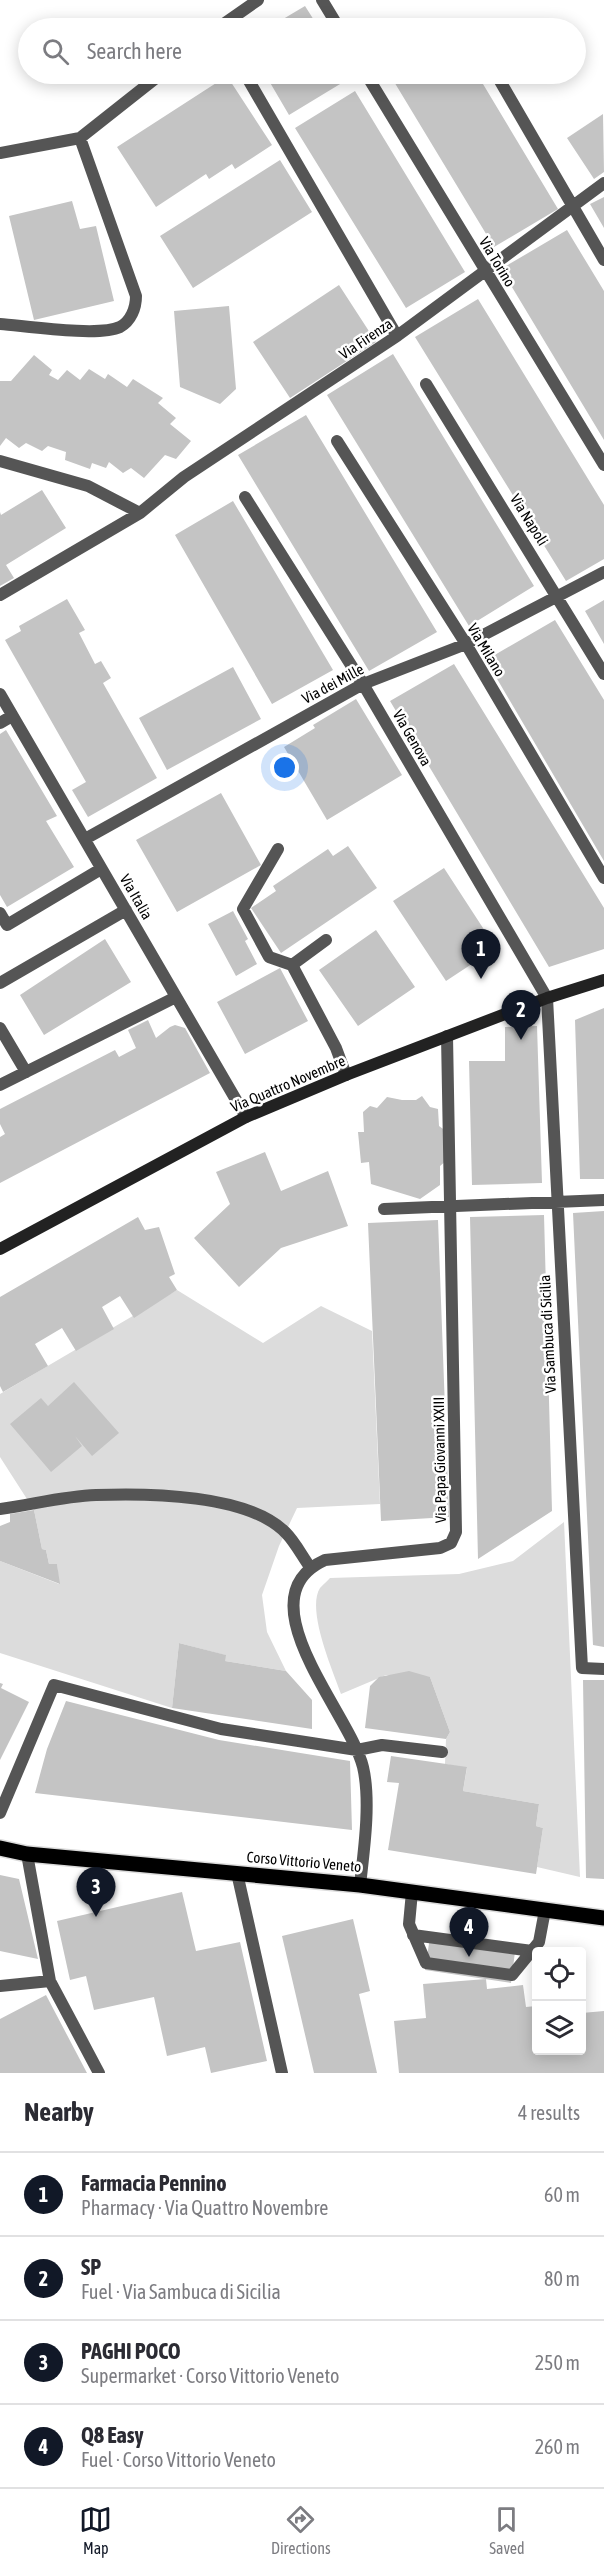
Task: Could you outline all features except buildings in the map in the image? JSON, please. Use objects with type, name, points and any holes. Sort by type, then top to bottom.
[{"type":"main road","name":"Corso Vittorio Veneto","points":[[0,1848],[27,1854],[360,1885],[604,1917]]},
{"type":"street","points":[[232,18],[258,0]]},
{"type":"street","points":[[322,0],[333,18]]},
{"type":"street","points":[[0,153],[80,138],[148,84]]},
{"type":"street","points":[[251,84],[397,336]]},
{"type":"street","name":"Via Torino","points":[[372,84],[604,465]]},
{"type":"street","points":[[502,84],[604,260]]},
{"type":"street","points":[[0,324],[107,331],[126,323],[134,311],[136,296],[80,138]]},
{"type":"street","name":"Via Firenza","points":[[140,513],[184,477],[397,336],[604,183]]},
{"type":"street","name":"Via Napoli","points":[[426,384],[604,674]]},
{"type":"street","name":"Via Milano","points":[[337,441],[466,644],[604,878]]},
{"type":"street","points":[[0,461],[88,486],[140,513]]},
{"type":"street","name":"Via Genova","points":[[245,497],[363,684],[547,998]]},
{"type":"street","points":[[0,595],[140,513]]},
{"type":"street","name":"Via dei Mille","points":[[85,839],[363,684],[466,644],[604,572]]},
{"type":"street","name":"Via Italia","points":[[0,694],[246,1117]]},
{"type":"street","points":[[0,723],[12,716]]},
{"type":"street","points":[[278,849],[243,909],[269,957],[292,965],[336,1048],[346,1075]]},
{"type":"street","points":[[0,913],[7,925],[101,868]]},
{"type":"street","points":[[0,983],[126,910]]},
{"type":"street","points":[[292,965],[326,940]]},
{"type":"street","name":"Via Quattro Novembre","points":[[0,1249],[246,1117],[447,1036],[547,998],[604,980]]},
{"type":"street","points":[[0,1085],[176,997]]},
{"type":"street","name":"Via Sambuca di Sicilia","points":[[547,998],[582,1668],[604,1670]]},
{"type":"street","points":[[0,1028],[26,1072]]},
{"type":"street","name":"Via Papa Giovanni XXIII","points":[[310,1567],[325,1560],[440,1548],[451,1543],[456,1532],[447,1036]]},
{"type":"street","points":[[384,1209],[604,1200]]},
{"type":"street","points":[[0,1509],[94,1495],[205,1498],[250,1511],[286,1532],[310,1567],[298,1582],[293,1600],[296,1624],[303,1646],[363,1766],[366,1841],[360,1885]]},
{"type":"street","points":[[0,1813],[54,1685],[221,1729],[357,1750],[382,1744],[442,1752]]},
{"type":"street","points":[[27,1854],[50,1981],[99,2073]]},
{"type":"street","points":[[237,1874],[282,2073]]},
{"type":"street","points":[[412,1892],[409,1924],[426,1963],[512,1975],[532,1951]]},
{"type":"street","points":[[535,1947],[539,1942],[545,1910]]},
{"type":"street","points":[[413,1935],[532,1951]]},
{"type":"street","points":[[0,1986],[50,1981]]},
{"type":"shaded area","points":[[177,1290],[263,1343],[321,1306],[372,1331],[380,1504],[297,1508],[279,1546],[262,1595],[267,1632],[286,1671],[225,1661],[225,1655],[179,1643],[172,1708],[0,1653],[0,1561],[59,1584],[57,1564],[49,1564],[46,1550],[42,1549],[34,1510],[0,1457],[0,1394]]},
{"type":"shaded area","points":[[564,1522],[580,1877],[537,1867],[543,1828],[536,1826],[539,1804],[463,1791],[467,1768],[445,1764],[446,1739],[450,1732],[430,1677],[386,1675],[341,1694],[322,1641],[316,1611],[320,1588],[330,1578],[459,1574],[513,1561]]},
{"type":"place","name":"Farmacia Pennino","points":[[481,979]]},
{"type":"place","name":"SP","points":[[521,1040]]},
{"type":"place","name":"PAGHI POCO","points":[[96,1917]]},
{"type":"place","name":"Q8 Easy","points":[[469,1957]]}]
